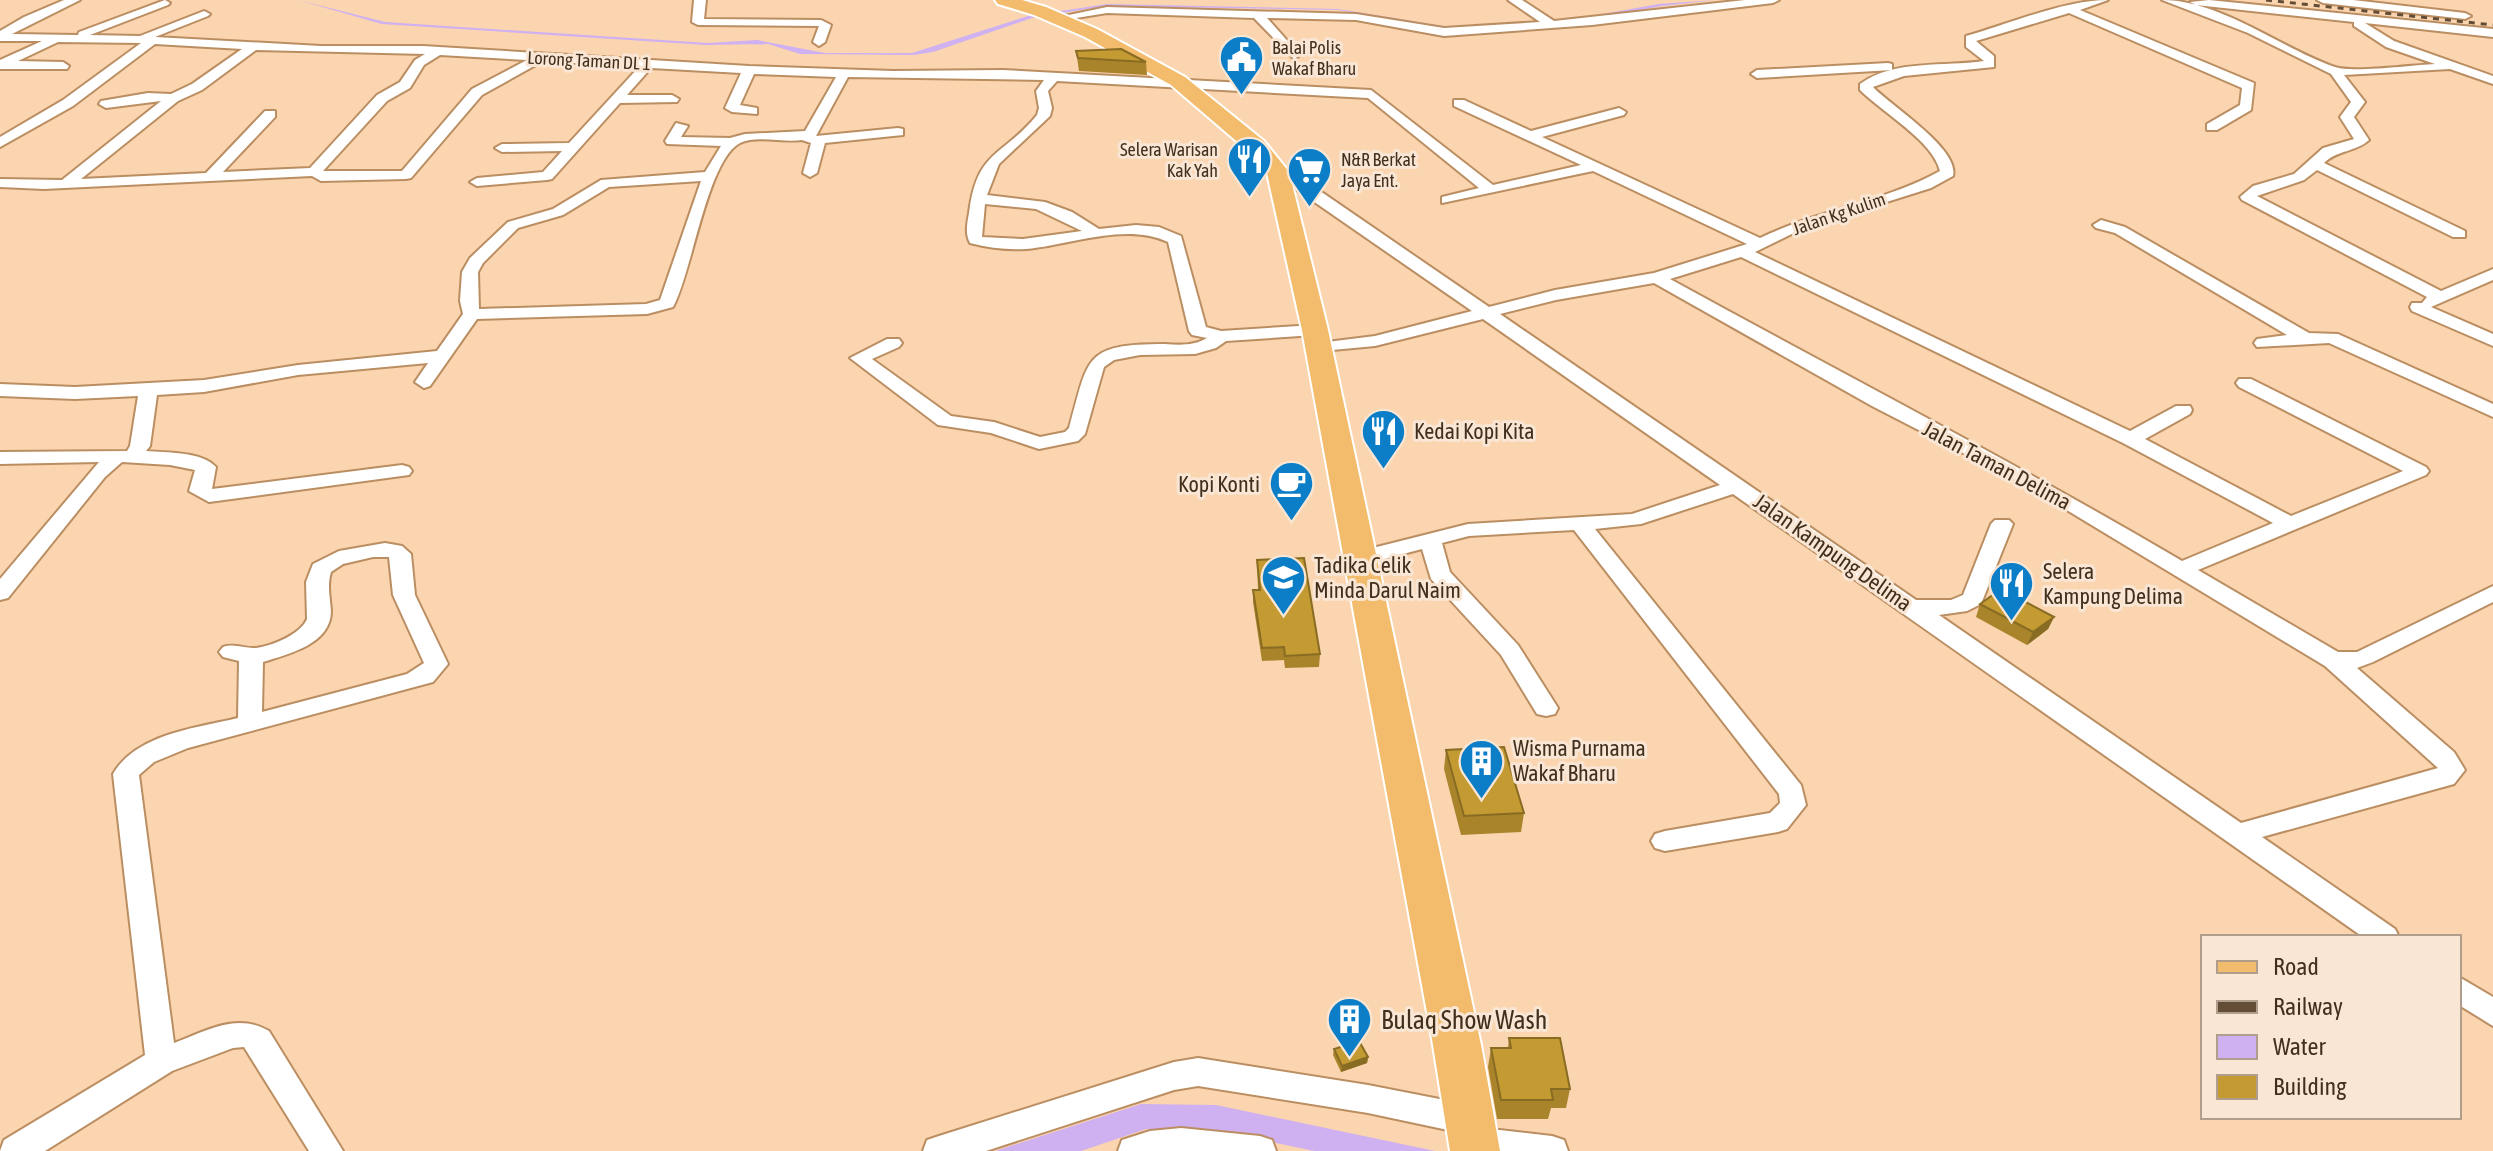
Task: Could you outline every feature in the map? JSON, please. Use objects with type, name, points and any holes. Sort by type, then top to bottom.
[{"type":"main road","points":[[1004,0],[1081,25]]},
{"type":"main road","points":[[1033,1],[1178,81],[1256,146],[1278,172],[1361,558],[1473,1138]]},
{"type":"street","points":[[0,37],[28,19],[74,0]]},
{"type":"street","points":[[700,0],[698,22],[821,23],[825,25],[819,42]]},
{"type":"street","points":[[1514,0],[1550,24]]},
{"type":"street","points":[[1081,25],[1107,10],[1356,17],[1444,32],[1770,0]]},
{"type":"street","points":[[1990,61],[1970,39],[2102,0]]},
{"type":"street","points":[[2168,0],[2252,31],[2336,72],[2493,64]]},
{"type":"street","points":[[2182,0],[2493,33]]},
{"type":"street","points":[[2323,0],[2480,17]]},
{"type":"street","points":[[2422,0],[2454,14]]},
{"type":"street","points":[[0,65],[164,3]]},
{"type":"street","points":[[2068,9],[2249,86],[2246,107],[2212,127]]},
{"type":"street","points":[[1256,13],[1294,55]]},
{"type":"street","points":[[137,39],[204,14]]},
{"type":"street","points":[[2350,20],[2390,44],[2493,80]]},
{"type":"street","name":"Lorong Taman DL 1","points":[[0,37],[438,51],[749,70],[1178,81],[1371,94],[1490,190]]},
{"type":"street","points":[[0,143],[68,103],[153,40]]},
{"type":"street","points":[[66,184],[173,98],[197,87],[254,46]]},
{"type":"street","points":[[0,183],[66,184],[211,176],[257,177],[315,171],[382,98],[405,85],[419,63],[438,51]]},
{"type":"street","points":[[315,171],[321,177],[406,175],[477,92],[539,58]]},
{"type":"street","points":[[1757,74],[1990,61]]},
{"type":"street","points":[[1869,68],[1882,77],[1979,66],[1990,61]]},
{"type":"street","points":[[477,182],[542,178],[648,64]]},
{"type":"street","points":[[0,65],[63,66]]},
{"type":"street","points":[[749,70],[732,108],[752,111]]},
{"type":"street","points":[[2336,72],[2345,89],[2358,102],[2347,117],[2347,122],[2362,140],[2328,152],[2317,165],[2299,177],[2259,189],[2247,197],[2440,297]]},
{"type":"street","points":[[810,173],[812,132],[844,73]]},
{"type":"street","points":[[1053,77],[1042,91],[1046,109],[1042,119],[992,163],[977,199],[974,235],[983,243],[1059,241],[1095,233],[1137,231],[1170,235],[1175,239],[1194,325],[1206,335],[1221,336]]},
{"type":"street","name":"Jalan Kg Kulim","points":[[893,343],[859,358],[945,421],[994,428],[1039,443],[1071,437],[1078,430],[1096,365],[1100,359],[1120,352],[1204,346],[1221,336],[1375,341],[1570,291],[1656,278],[1742,252],[1799,225],[1926,185],[1948,173],[1944,158],[1865,87],[1869,81],[1882,77]]},
{"type":"street","points":[[106,104],[136,98],[173,98]]},
{"type":"street","points":[[614,99],[672,99]]},
{"type":"street","points":[[1459,103],[1761,244]]},
{"type":"street","points":[[1529,136],[1619,112]]},
{"type":"street","points":[[211,176],[270,114]]},
{"type":"street","points":[[681,126],[672,141],[732,142],[898,132]]},
{"type":"street","points":[[472,314],[647,309],[667,303],[694,216],[732,142]]},
{"type":"street","points":[[502,148],[572,147]]},
{"type":"street","points":[[2317,165],[2459,234]]},
{"type":"street","points":[[1447,200],[1592,167]]},
{"type":"street","name":"Jalan Kampung Delima","points":[[1278,172],[1299,183],[1490,313],[2382,935]]},
{"type":"street","points":[[472,314],[468,301],[470,272],[476,261],[513,225],[558,212],[606,183],[712,176]]},
{"type":"street","points":[[977,199],[1037,202],[1067,214],[1095,233]]},
{"type":"street","points":[[2101,225],[2120,230],[2305,338]]},
{"type":"street","points":[[1742,252],[2130,439],[2290,524]]},
{"type":"street","points":[[2493,274],[2418,307],[2493,341]]},
{"type":"street","name":"Jalan Taman Delima","points":[[1656,278],[1879,402],[2034,482],[2313,651],[2333,660],[2445,758],[2452,770],[2450,775],[2236,834]]},
{"type":"street","points":[[424,382],[472,314]]},
{"type":"street","points":[[2263,343],[2332,338],[2493,411]]},
{"type":"street","points":[[0,390],[75,393],[204,386],[298,370],[443,356]]},
{"type":"street","points":[[2181,569],[2419,471],[2245,383]]},
{"type":"street","points":[[0,593],[8,573],[98,473],[140,446],[148,390]]},
{"type":"street","points":[[2130,439],[2183,410]]},
{"type":"street","points":[[0,458],[123,458],[203,464],[206,471],[199,491],[209,496],[402,471]]},
{"type":"street","points":[[1361,558],[1468,530],[1581,525],[1660,514],[1738,486]]},
{"type":"street","points":[[1911,607],[1948,608],[1963,606],[1973,599],[2002,524]]},
{"type":"street","points":[[1581,525],[1792,792],[1793,805],[1778,822],[1665,841]]},
{"type":"street","points":[[1431,540],[1439,574],[1510,650],[1546,708]]},
{"type":"street","points":[[161,1061],[126,774],[128,767],[146,754],[415,680],[432,670],[436,664],[404,595],[400,554],[387,548],[342,557],[326,564],[319,573],[318,621],[313,629],[278,649],[241,655],[250,724]]},
{"type":"street","points":[[2333,660],[2352,661],[2365,657],[2493,593]]},
{"type":"street","points":[[2461,990],[2493,1013]]},
{"type":"street","points":[[16,1151],[161,1061],[233,1035],[253,1036],[327,1151]]},
{"type":"street","points":[[939,1151],[1174,1076],[1198,1072],[1368,1099],[1473,1138],[1552,1151]]},
{"type":"street","points":[[1134,1151],[1158,1143],[1201,1141],[1260,1151]]},
{"type":"water","points":[[298,0],[385,22],[708,43],[757,40],[825,53],[912,53],[1028,16],[1107,4],[1338,9],[1450,27],[1580,18],[1659,4],[1716,0],[1584,20],[1451,28],[1338,10],[1105,6],[1032,18],[933,52],[914,55],[800,54],[768,44],[706,45],[382,24]]},
{"type":"water","points":[[1141,1104],[1216,1105],[1435,1151],[1314,1151],[1208,1129],[1146,1129],[1081,1151],[995,1151]]},
{"type":"building","points":[[1121,49],[1146,62],[1078,58],[1076,51]]},
{"type":"building","points":[[1304,558],[1320,654],[1285,656],[1284,647],[1262,648],[1253,590],[1260,590],[1257,560]]},
{"type":"building","points":[[2001,589],[2054,617],[2033,632],[1980,604]]},
{"type":"building","name":"Wisma Purnama Wakaf Bharu","points":[[1504,747],[1524,813],[1464,816],[1446,750]]},
{"type":"building","points":[[1509,1038],[1560,1038],[1570,1089],[1551,1089],[1553,1100],[1501,1100],[1491,1048],[1511,1048]]},
{"type":"building","name":"Bulaq Show Wash","points":[[1359,1041],[1368,1057],[1342,1066],[1334,1049]]},
{"type":"railway","points":[[2266,0],[2493,25]]},
{"type":"place","name":"Balai Polis Wakaf Bharu","points":[[1241,97]]},
{"type":"place","name":"Selera Warisan Kak Yah","points":[[1249,199]]},
{"type":"place","name":"N&R Berkat Jaya Ent.","points":[[1310,209]]},
{"type":"place","name":"Kedai Kopi Kita","points":[[1383,470]]},
{"type":"place","name":"Kopi Konti","points":[[1291,523]]},
{"type":"place","name":"Tadika Celik Minda Darul Naim","points":[[1283,617]]},
{"type":"place","name":"Selera Kampung Delima","points":[[2012,623]]},
{"type":"place","name":"Wisma Purnama Wakaf Bharu","points":[[1482,800]]},
{"type":"place","name":"Bulaq Show Wash","points":[[1350,1059]]}]
